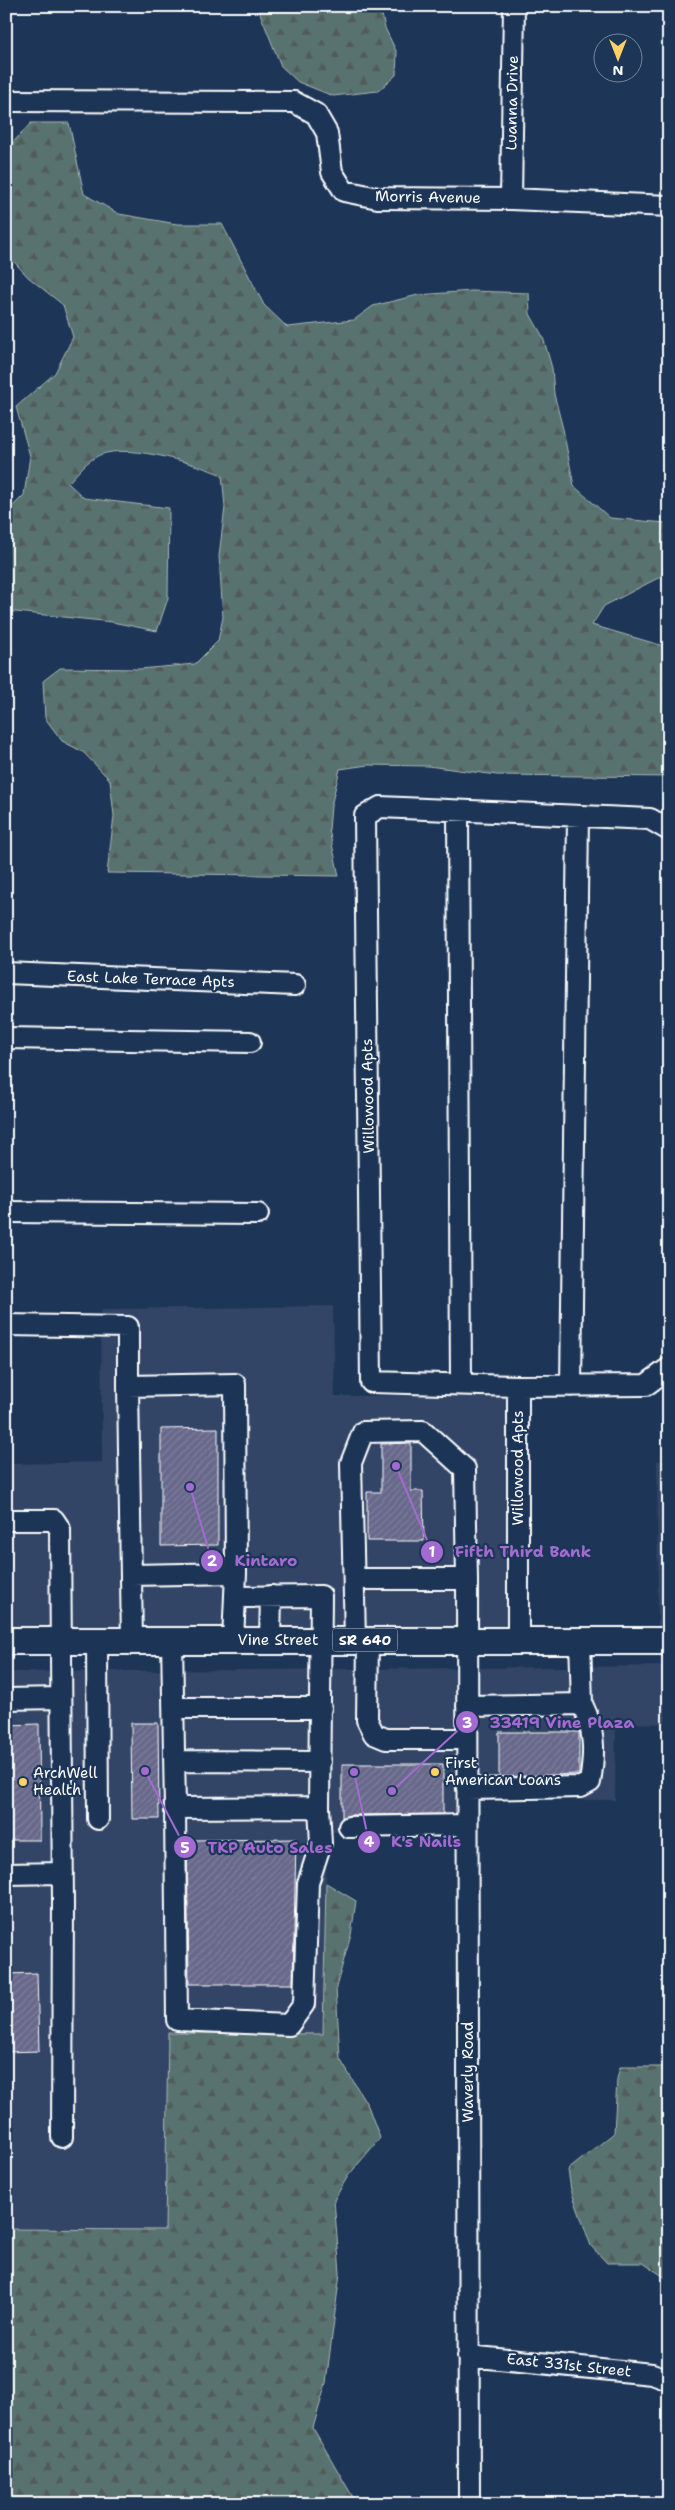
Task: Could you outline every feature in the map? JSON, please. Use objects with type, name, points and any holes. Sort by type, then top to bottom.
[{"type":"main road","name":"Vine Street","points":[[6,1641],[467,1639],[669,1641]]},
{"type":"street","name":"Luanna Drive","points":[[511,199],[514,6]]},
{"type":"street","name":"Morris Avenue","points":[[6,101],[294,102],[316,114],[327,133],[332,172],[344,190],[378,198],[511,199],[669,206]]},
{"type":"street","name":"Willowood Apts","points":[[669,830],[650,819],[380,807],[365,816],[371,1382],[518,1386],[646,1385],[669,1368]]},
{"type":"street","points":[[458,811],[461,1384]]},
{"type":"street","points":[[571,1386],[578,816]]},
{"type":"street","name":"East Lake Terrace Apts","points":[[6,973],[295,985]]},
{"type":"street","points":[[6,1038],[250,1042]]},
{"type":"street","points":[[6,1212],[258,1214]]},
{"type":"street","points":[[6,1326],[128,1327],[132,1641]]},
{"type":"street","points":[[128,1386],[236,1384],[236,1596],[233,1640]]},
{"type":"street","name":"Willowood Apts","points":[[518,1386],[518,1640]]},
{"type":"street","name":"Waverly Road","points":[[354,1579],[351,1463],[363,1432],[423,1431],[465,1469],[468,1579],[469,2504]]},
{"type":"street","points":[[6,1520],[54,1520],[60,1529],[63,1873],[62,2137]]},
{"type":"street","points":[[131,1575],[236,1573]]},
{"type":"street","points":[[467,1739],[386,1739],[374,1734],[367,1720],[362,1640],[354,1579],[468,1579]]},
{"type":"street","points":[[172,1640],[176,1761],[177,2020],[289,2026],[304,2004],[308,1884],[320,1843],[321,1596],[236,1596]]},
{"type":"street","points":[[270,1640],[271,1596]]},
{"type":"street","points":[[467,1789],[581,1787],[590,1782],[594,1759],[591,1722],[582,1704],[580,1640]]},
{"type":"street","points":[[97,1641],[98,1819]]},
{"type":"street","points":[[6,1699],[61,1698]]},
{"type":"street","points":[[467,1706],[582,1704]]},
{"type":"street","points":[[174,1708],[320,1708]]},
{"type":"street","points":[[176,1761],[320,1762]]},
{"type":"street","points":[[175,1808],[319,1807]]},
{"type":"street","points":[[349,1827],[467,1825]]},
{"type":"street","points":[[6,1874],[63,1873]]},
{"type":"street","name":"East 331st Street","points":[[468,2356],[652,2374],[669,2380]]},
{"type":"shaded area","points":[[333,1306],[335,1396],[511,1395],[512,1634],[6,1636],[6,1464],[102,1462],[101,1309]]},
{"type":"shaded area","points":[[657,1461],[669,1461],[669,1636],[658,1636]]},
{"type":"shaded area","points":[[669,1666],[669,1724],[616,1723],[615,1800],[456,1799],[456,1832],[327,1832],[323,2034],[168,2033],[165,2230],[6,2229],[6,1672]]},
{"type":"green space","points":[[257,6],[380,6],[385,28],[397,53],[396,75],[378,91],[333,96],[298,82],[281,66]]},
{"type":"green space","points":[[31,123],[69,123],[84,194],[119,214],[177,224],[222,224],[264,305],[287,327],[354,320],[373,306],[418,295],[472,291],[529,293],[530,314],[543,337],[552,368],[554,394],[574,486],[610,518],[666,523],[669,529],[669,562],[660,577],[604,606],[592,625],[660,645],[669,645],[669,777],[497,775],[428,766],[368,765],[340,769],[331,806],[329,830],[339,876],[107,873],[114,816],[110,780],[83,752],[62,741],[45,718],[43,681],[60,668],[140,669],[195,664],[218,641],[223,617],[219,556],[225,507],[222,475],[157,455],[121,451],[106,453],[94,458],[83,466],[68,483],[84,498],[169,508],[168,598],[157,631],[112,622],[6,611],[6,513],[24,495],[30,456],[16,407],[55,373],[73,337],[63,305],[28,277],[6,253],[6,150]]},
{"type":"green space","points":[[326,1883],[356,1901],[351,1935],[336,1987],[340,2059],[368,2106],[380,2138],[348,2176],[334,2200],[340,2273],[326,2383],[313,2428],[354,2499],[354,2504],[6,2504],[6,2229],[165,2230],[168,2033],[323,2034]]},
{"type":"green space","points":[[620,2067],[669,2067],[669,2280],[643,2263],[607,2263],[591,2246],[571,2190],[568,2170],[614,2133],[617,2079]]},
{"type":"building","points":[[218,1428],[218,1545],[161,1546],[161,1429]]},
{"type":"building","points":[[411,1443],[411,1491],[423,1491],[424,1541],[367,1541],[367,1492],[381,1492],[381,1444]]},
{"type":"building","points":[[131,1723],[158,1723],[159,1819],[132,1819]]},
{"type":"building","name":"ArchWell Health","points":[[39,1724],[40,1840],[6,1840],[6,1725]]},
{"type":"building","points":[[499,1732],[579,1732],[579,1774],[499,1777]]},
{"type":"building","points":[[342,1764],[443,1764],[443,1814],[349,1815],[342,1818]]},
{"type":"building","points":[[296,1839],[293,1984],[189,1984],[187,1840]]},
{"type":"building","points":[[37,1973],[39,2051],[6,2052],[6,1974]]},
{"type":"place","name":"Fifth Third Bank","points":[[396,1466]]},
{"type":"place","name":"Kintaro","points":[[190,1487]]},
{"type":"place","name":"TKP Auto Sales","points":[[145,1771]]},
{"type":"place","name":"K's Nails","points":[[354,1772]]},
{"type":"place","name":"First American Loans","points":[[435,1772]]},
{"type":"place","name":"ArchWell Health","points":[[23,1782]]},
{"type":"place","name":"33419 Vine Plaza","points":[[392,1791]]}]
